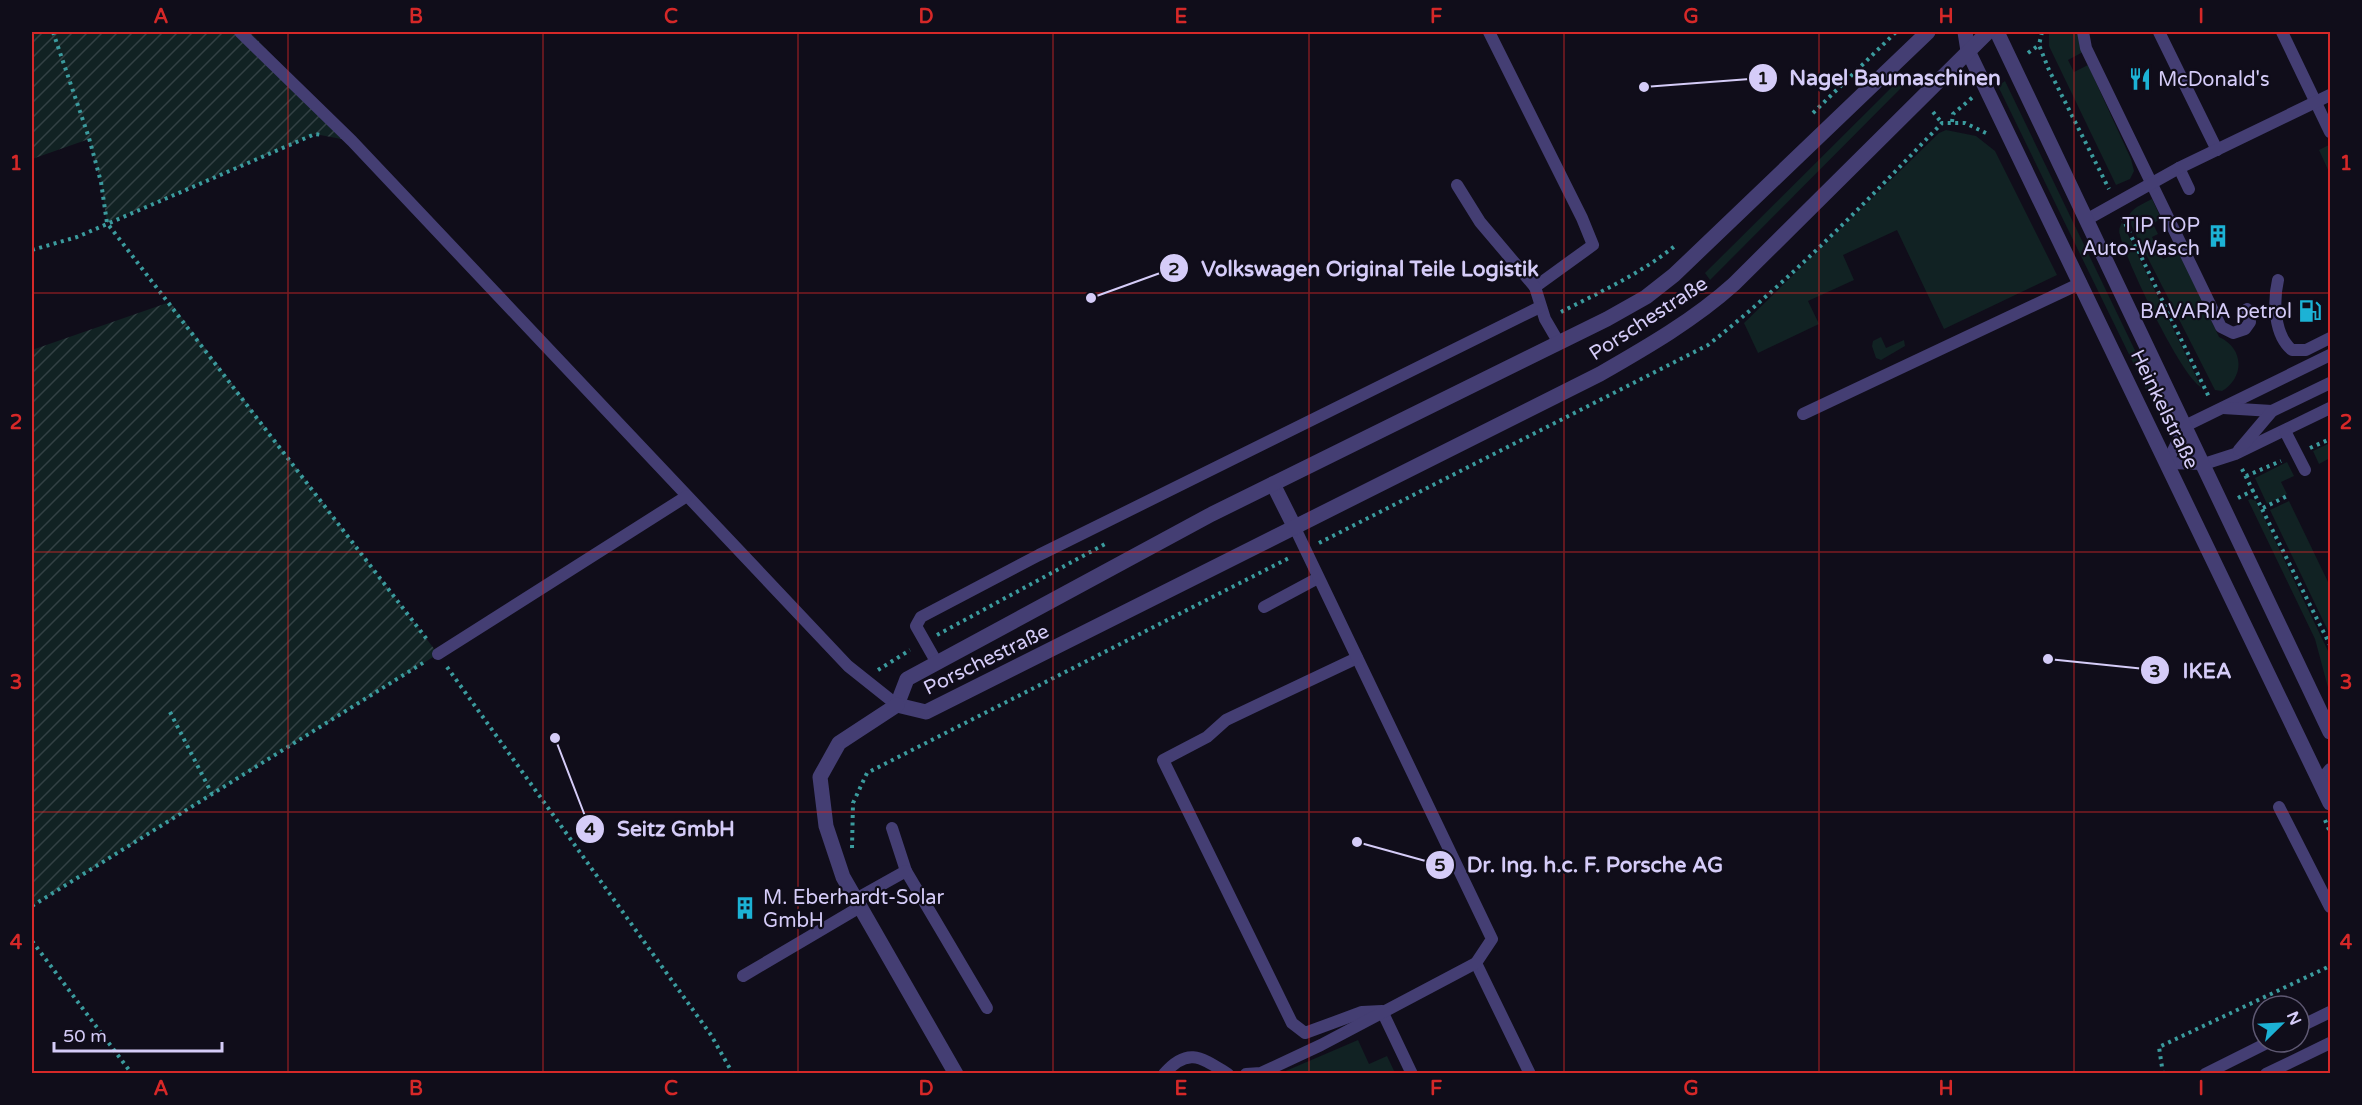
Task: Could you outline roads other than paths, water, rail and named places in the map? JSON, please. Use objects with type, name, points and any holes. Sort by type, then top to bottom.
[{"type":"street","name":"Porschestraße","points":[[1928,32],[1674,275],[1646,297],[1559,343],[1273,484],[907,679],[897,705],[926,712],[1600,374],[1694,317],[1741,278],[1988,32]]},
{"type":"street","name":"Heinkelstraße","points":[[1965,32],[1968,51],[2167,463],[2325,782],[2331,803]]},
{"type":"street","name":"Heinkelstraße","points":[[1997,32],[2331,732]]},
{"type":"street","points":[[1273,484],[1295,528]]},
{"type":"street","points":[[897,705],[839,743],[820,777],[826,826],[843,877],[956,1074]]},
{"type":"lane","points":[[240,32],[352,141],[848,666],[897,705]]},
{"type":"lane","points":[[1489,32],[1593,244],[1535,287]]},
{"type":"lane","points":[[2083,32],[2086,48],[2221,327],[2233,333],[2245,329],[2250,322],[2247,309]]},
{"type":"lane","points":[[2159,32],[2217,150]]},
{"type":"lane","points":[[2282,32],[2331,132]]},
{"type":"lane","points":[[2086,220],[2179,168],[2331,95]]},
{"type":"lane","points":[[2179,168],[2189,189]]},
{"type":"lane","points":[[1457,186],[1480,222],[1535,287],[1540,307],[1559,343]]},
{"type":"lane","points":[[2278,280],[2275,310],[2284,343],[2292,350],[2306,350],[2331,338]]},
{"type":"lane","points":[[1803,414],[2081,283]]},
{"type":"lane","points":[[937,663],[916,626],[921,617],[1039,555],[1540,307]]},
{"type":"lane","points":[[2331,355],[2185,426],[2167,463],[2204,464],[2235,454],[2331,408]]},
{"type":"lane","points":[[2235,454],[2272,411],[2331,383]]},
{"type":"lane","points":[[2219,409],[2272,411]]},
{"type":"lane","points":[[2285,431],[2305,470]]},
{"type":"lane","points":[[438,654],[687,496]]},
{"type":"lane","points":[[1246,1074],[1260,1073],[1321,1045],[1476,963],[1492,939],[1295,528]]},
{"type":"lane","points":[[1263,607],[1318,578]]},
{"type":"lane","points":[[1357,658],[1226,720],[1207,737],[1163,760],[1293,1023],[1305,1033],[1362,1012],[1382,1011]]},
{"type":"lane","points":[[2325,782],[2331,769]]},
{"type":"lane","points":[[2279,807],[2331,908]]},
{"type":"lane","points":[[892,828],[906,871],[987,1008]]},
{"type":"lane","points":[[743,976],[906,871]]},
{"type":"lane","points":[[1476,963],[1530,1074]]},
{"type":"lane","points":[[1382,1011],[1412,1074]]},
{"type":"lane","points":[[2311,1021],[2331,1012]]},
{"type":"lane","points":[[2266,1074],[2331,1043]]},
{"type":"lane","points":[[2205,1074],[2251,1051]]},
{"type":"lane","points":[[1164,1074],[1187,1056],[1200,1056],[1228,1074]]},
{"type":"place","name":"McDonald's","points":[[2140,79]]},
{"type":"place","name":"Nagel Baumaschinen","points":[[1644,87]]},
{"type":"place","name":"TIP TOP Auto-Wasch","points":[[2218,236]]},
{"type":"place","name":"Volkswagen Original Teile Logistik","points":[[1091,298]]},
{"type":"place","name":"BAVARIA petrol","points":[[2310,311]]},
{"type":"place","name":"IKEA","points":[[2048,659]]},
{"type":"place","name":"Seitz GmbH","points":[[555,738]]},
{"type":"place","name":"Dr. Ing. h.c. F. Porsche AG","points":[[1357,842]]},
{"type":"place","name":"M. Eberhardt-Solar GmbH","points":[[745,908]]}]
